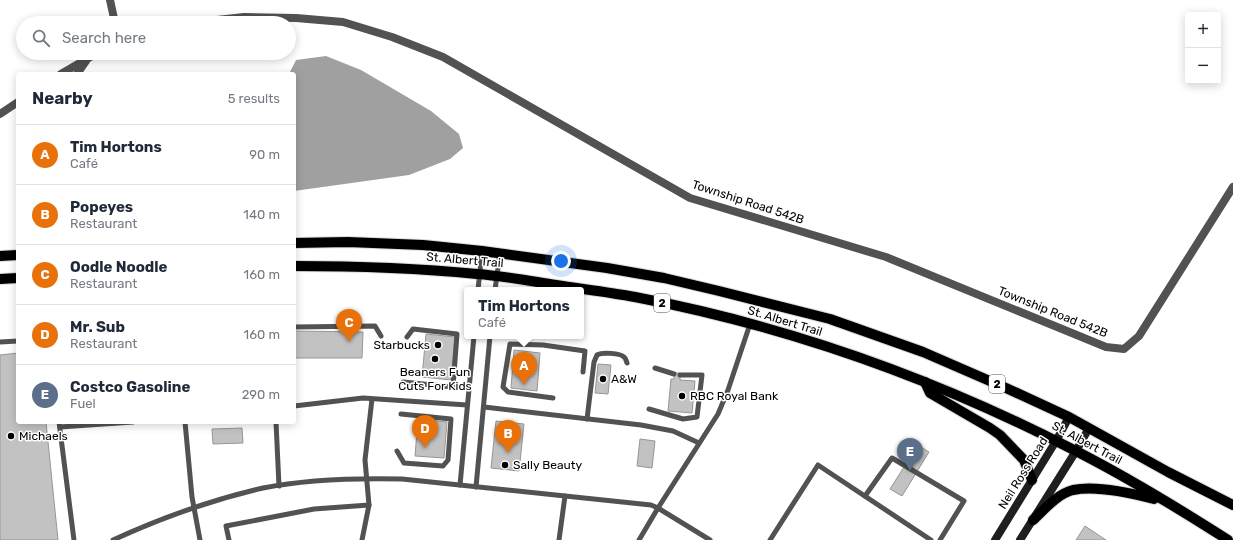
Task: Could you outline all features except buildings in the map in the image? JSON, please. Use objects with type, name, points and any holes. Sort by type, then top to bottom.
[{"type":"main road","name":"St. Albert Trail","points":[[296,243],[348,242],[423,245],[500,253],[607,268],[664,278],[746,297],[830,319],[923,352],[1069,417],[1168,472],[1233,505]]},
{"type":"main road","points":[[1,255],[16,255]]},
{"type":"main road","name":"St. Albert Trail","points":[[296,266],[381,267],[479,274],[569,287]]},
{"type":"main road","points":[[0,279],[16,278]]},
{"type":"main road","name":"St. Albert Trail","points":[[584,289],[635,297],[750,324],[846,354],[924,382],[997,413],[1076,451],[1166,502],[1228,540]]},
{"type":"main road","points":[[924,382],[930,393],[990,428],[1000,436],[1024,460],[1032,480]]},
{"type":"main road","name":"Neil Ross Road","points":[[995,540],[1056,441],[1069,417]]},
{"type":"main road","points":[[1020,540],[1089,428]]},
{"type":"main road","points":[[1033,520],[1052,502],[1073,490],[1097,489],[1124,492],[1166,502]]},
{"type":"street","points":[[110,0],[113,16]]},
{"type":"street","name":"Township Road 542B","points":[[296,18],[343,22],[443,57],[690,198],[886,256],[1106,347],[1124,349],[1139,336],[1233,186]]},
{"type":"street","points":[[64,72],[85,60]]},
{"type":"street","points":[[78,72],[87,60]]},
{"type":"street","points":[[0,114],[16,103]]},
{"type":"lane","points":[[478,287],[482,251]]},
{"type":"lane","points":[[495,287],[500,253]]},
{"type":"lane","points":[[639,540],[718,414],[750,324]]},
{"type":"lane","points":[[296,327],[375,326],[381,336]]},
{"type":"lane","points":[[403,382],[453,387],[457,334],[413,329],[407,337]]},
{"type":"lane","points":[[460,485],[474,339]]},
{"type":"lane","points":[[476,487],[490,339]]},
{"type":"lane","points":[[0,342],[16,341]]},
{"type":"lane","points":[[552,398],[508,392],[503,387],[510,344],[543,345],[585,351],[583,372]]},
{"type":"lane","points":[[587,418],[594,362],[597,355],[604,353],[622,356],[626,359],[627,363]]},
{"type":"lane","points":[[649,409],[683,419],[697,417],[702,375],[677,375],[655,368]]},
{"type":"lane","points":[[296,406],[362,398],[468,405]]},
{"type":"lane","points":[[362,540],[369,505],[365,460],[372,399]]},
{"type":"lane","points":[[484,407],[641,425],[673,432],[700,443]]},
{"type":"lane","points":[[397,451],[404,463],[443,466],[448,460],[451,419],[401,414]]},
{"type":"lane","points":[[59,424],[74,540]]},
{"type":"lane","points":[[185,424],[194,507],[200,540]]},
{"type":"lane","points":[[276,424],[279,486]]},
{"type":"lane","points":[[865,496],[892,458],[964,501],[940,540]]},
{"type":"lane","points":[[770,540],[818,465],[931,540]]},
{"type":"lane","points":[[113,540],[194,507],[264,488],[366,478],[402,479],[640,504],[658,508],[710,540]]},
{"type":"lane","points":[[559,540],[565,496]]},
{"type":"lane","points":[[229,540],[226,526],[314,509],[369,505]]},
{"type":"shaded area","points":[[326,56],[361,70],[431,111],[459,134],[463,148],[450,159],[409,175],[296,191],[296,72],[290,72],[296,60]]},
{"type":"place","name":"Oodle Noodle","points":[[349,342]]},
{"type":"place","name":"Starbucks","points":[[438,345]]},
{"type":"place","name":"Beaners Fun Cuts For Kids","points":[[435,359]]},
{"type":"place","name":"A&W","points":[[603,379]]},
{"type":"place","name":"Tim Hortons","points":[[524,385]]},
{"type":"place","name":"RBC Royal Bank","points":[[682,396]]},
{"type":"place","name":"Michaels","points":[[11,436]]},
{"type":"place","name":"Mr. Sub","points":[[425,448]]},
{"type":"place","name":"Popeyes","points":[[508,453]]},
{"type":"place","name":"Sally Beauty","points":[[505,465]]},
{"type":"place","name":"Costco Gasoline","points":[[910,471]]}]
